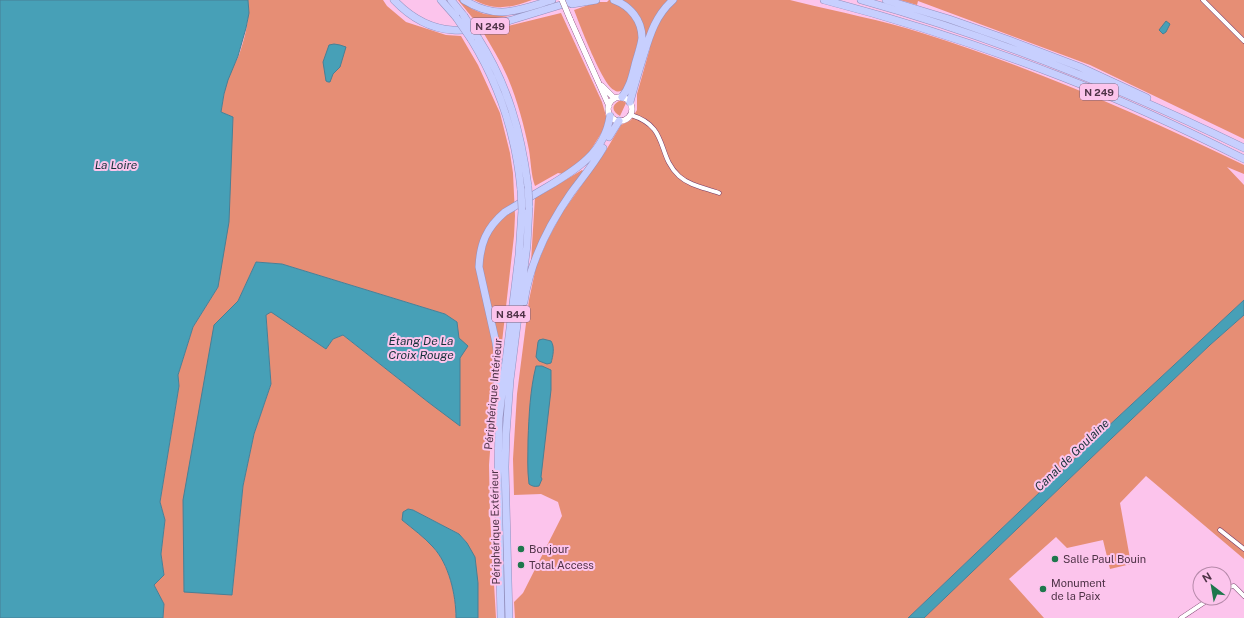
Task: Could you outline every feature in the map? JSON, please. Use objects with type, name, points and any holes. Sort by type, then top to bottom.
[{"type":"highway","name":"N 249","points":[[394,0],[406,12],[430,26],[453,30],[467,30],[492,25],[577,0]]},
{"type":"highway","name":"N 844","points":[[441,0],[475,39]]},
{"type":"highway","name":"Périphérique Extérieur","points":[[451,0],[464,16],[475,39],[498,72],[511,104],[523,151],[524,188],[529,206],[527,245],[508,401],[505,447],[509,618]]},
{"type":"highway","name":"N 249","points":[[464,0],[482,9],[501,13],[512,12],[552,0]]},
{"type":"highway","points":[[550,8],[596,0]]},
{"type":"highway","points":[[614,0],[620,2],[630,10],[637,19],[641,32],[641,44],[629,87],[622,97]]},
{"type":"highway","points":[[630,102],[634,83],[651,31],[659,16],[673,0]]},
{"type":"highway","name":"N 249","points":[[824,0],[912,25],[1024,62],[1141,110],[1244,159]]},
{"type":"highway","name":"N 249","points":[[861,0],[951,28],[1027,54],[1196,124],[1244,148]]},
{"type":"highway","points":[[886,0],[949,19],[1080,67],[1191,119],[1196,124]]},
{"type":"highway","points":[[499,418],[496,409],[498,359],[496,343],[480,268],[480,255],[483,242],[489,228],[496,219],[585,162],[595,151],[608,129],[610,116]]},
{"type":"highway","points":[[516,333],[521,326],[528,283],[544,236],[619,121]]},
{"type":"highway","name":"Périphérique Intérieur","points":[[502,618],[498,479],[499,418],[519,255],[524,188]]},
{"type":"main road","points":[[562,0],[609,106]]},
{"type":"main road","points":[[599,82],[614,98]]},
{"type":"main road","points":[[622,97],[630,102],[632,109],[631,115],[626,120],[619,121],[610,116],[608,110],[611,101],[614,98],[622,97]]},
{"type":"street","points":[[1204,0],[1244,41]]},
{"type":"street","points":[[631,115],[646,122],[656,131],[662,142],[669,163],[679,176],[691,183],[719,193]]},
{"type":"street","points":[[1220,530],[1244,549]]},
{"type":"street","points":[[1232,586],[1236,587],[1244,596]]},
{"type":"street","points":[[1181,618],[1199,606]]},
{"type":"shaded area","points":[[248,0],[383,0],[387,6],[406,22],[446,35],[461,36],[478,65],[500,113],[510,153],[513,173],[515,216],[502,342],[494,344],[496,370],[489,465],[490,516],[496,618],[478,618],[478,583],[467,543],[459,534],[413,510],[408,509],[403,520],[433,547],[439,554],[447,571],[455,600],[456,618],[163,618],[164,604],[154,585],[164,575],[161,554],[165,520],[160,502],[179,386],[178,375],[193,327],[218,287],[233,117],[221,112],[227,81],[239,55],[245,35],[248,21]],"holes":[[[256,262],[282,264],[445,314],[457,322],[460,358],[460,425],[428,402],[343,335],[333,339],[326,349],[271,311],[266,315],[271,384],[254,434],[243,486],[232,595],[214,325],[238,301]]]},
{"type":"shaded area","points":[[458,0],[472,9],[484,14],[509,16],[475,21]]},
{"type":"shaded area","points":[[474,0],[532,0],[517,5],[496,7]]},
{"type":"shaded area","points":[[609,0],[790,0],[876,20],[907,28],[1004,61],[1085,93],[1205,146],[1244,165],[1244,174],[1227,167],[1244,185],[1244,300],[1103,431],[908,618],[515,618],[514,602],[523,593],[562,516],[558,502],[541,494],[514,495],[513,459],[517,394],[529,300],[536,267],[547,241],[562,213],[605,152],[621,125],[631,120],[637,110],[637,94],[650,48],[637,45],[625,89],[620,91],[614,90],[609,85],[598,66],[574,10],[597,2],[607,2]]},
{"type":"shaded area","points":[[900,0],[1244,0],[1244,139],[1090,65],[918,1],[917,5]]},
{"type":"shaded area","points":[[561,13],[602,102],[606,121],[602,132],[587,156],[563,174],[558,173],[535,186],[527,141],[514,94],[501,64],[483,32]]},
{"type":"shaded area","points":[[619,101],[626,103],[620,116],[614,111],[614,105]]},
{"type":"shaded area","points":[[582,170],[583,171],[547,226],[531,262],[535,197]]},
{"type":"shaded area","points":[[1244,315],[1244,559],[1146,476],[1120,503],[1131,564],[1110,569],[1103,540],[1067,548],[1056,537],[1009,579],[1044,618],[924,618],[1210,345]]},
{"type":"water","name":"La Loire","points":[[0,0],[248,0],[249,13],[246,28],[238,56],[228,80],[221,112],[233,117],[229,222],[218,287],[193,327],[178,375],[179,386],[160,502],[165,520],[161,554],[164,575],[154,585],[164,604],[163,618],[0,618]]},
{"type":"water","points":[[1166,21],[1170,24],[1166,32],[1163,34],[1159,30]]},
{"type":"water","points":[[334,44],[346,47],[340,67],[333,74],[330,82],[328,82],[326,81],[323,62],[329,45]]},
{"type":"water","name":"Étang De La Croix Rouge","points":[[256,262],[282,264],[445,314],[457,322],[459,338],[468,346],[460,358],[460,426],[343,335],[333,339],[326,349],[271,312],[266,315],[271,384],[254,434],[243,486],[232,595],[184,592],[183,500],[214,325],[238,301]]},
{"type":"water","points":[[1244,300],[1244,315],[1210,345],[924,618],[908,618],[1103,431]]},
{"type":"water","points":[[543,339],[551,341],[553,346],[551,363],[547,364],[539,361],[536,357],[538,342],[539,340]]},
{"type":"water","points":[[536,366],[542,366],[551,370],[551,390],[542,479],[539,486],[532,486],[529,484],[528,473],[528,440],[532,384]]},
{"type":"water","points":[[408,509],[413,510],[459,534],[467,543],[475,557],[478,583],[478,618],[456,618],[455,600],[447,571],[439,554],[433,547],[402,520],[403,512]]},
{"type":"place","name":"Bonjour","points":[[521,549]]},
{"type":"place","name":"Salle Paul Bouin","points":[[1055,559]]},
{"type":"place","name":"Total Access","points":[[521,565]]},
{"type":"place","name":"Monument de la Paix","points":[[1043,589]]},
{"type":"water label","name":"Canal de Goulaine","points":[[1072,455]]}]
